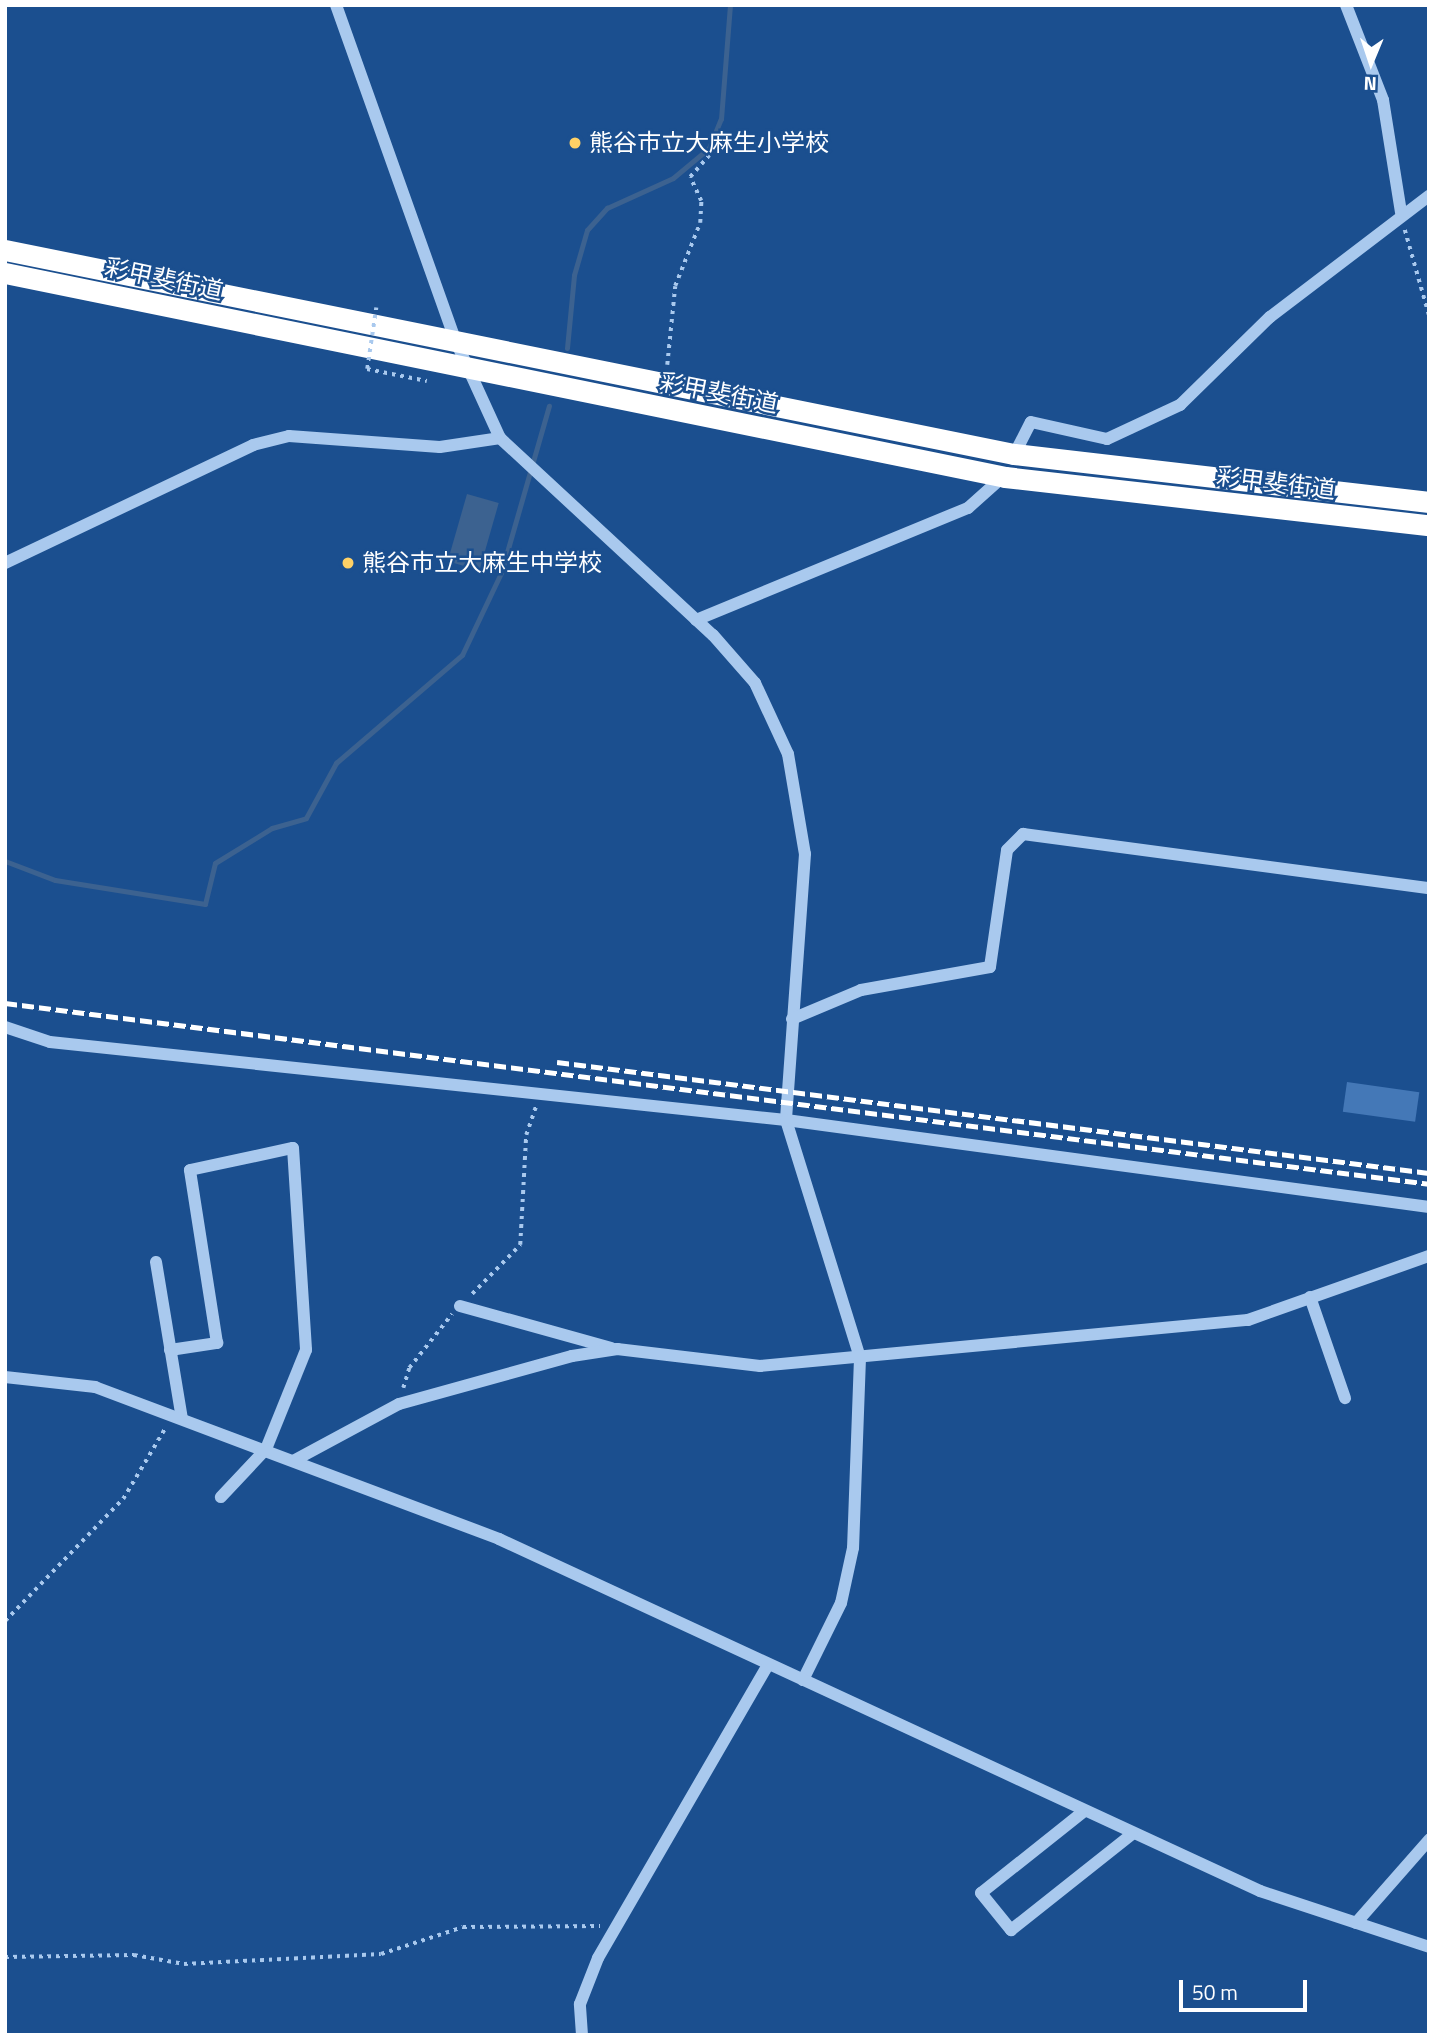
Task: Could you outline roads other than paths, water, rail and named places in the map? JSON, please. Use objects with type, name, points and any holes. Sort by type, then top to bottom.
[{"type":"highway","name":"彩甲斐街道","points":[[5,250],[457,344],[1014,454],[1429,502]]},
{"type":"highway","name":"彩甲斐街道","points":[[5,273],[1005,477],[1429,525]]},
{"type":"street","points":[[336,5],[457,344],[500,438],[540,481],[696,620],[755,682],[799,796],[805,854],[786,1120],[860,1358],[853,1548],[841,1603],[803,1680]]},
{"type":"street","points":[[1346,5],[1383,100],[1401,213]]},
{"type":"street","points":[[696,620],[968,508],[1005,477],[1031,422],[1107,439],[1180,405],[1270,317],[1401,213],[1429,197]]},
{"type":"street","points":[[5,563],[253,445],[289,436],[440,447],[500,438]]},
{"type":"street","points":[[792,1019],[861,990],[990,967],[1007,850],[1023,834],[1429,888]]},
{"type":"street","points":[[5,1027],[50,1042],[786,1120],[1429,1207]]},
{"type":"street","points":[[170,1350],[217,1343],[190,1170],[293,1148],[306,1350],[266,1449],[221,1497]]},
{"type":"street","points":[[460,1306],[617,1349],[760,1366],[1248,1320],[1429,1256]]},
{"type":"street","points":[[156,1262],[177,1417]]},
{"type":"street","points":[[1310,1297],[1345,1398]]},
{"type":"street","points":[[295,1460],[399,1404],[617,1349]]},
{"type":"street","points":[[5,1377],[95,1387],[266,1449],[499,1539],[1083,1812],[1260,1891],[1356,1923],[1426,1942]]},
{"type":"street","points":[[582,2035],[580,2004],[616,1926],[768,1665]]},
{"type":"street","points":[[1083,1812],[981,1894],[1012,1930],[1132,1834]]},
{"type":"street","points":[[1356,1923],[1429,1840]]},
{"type":"water","points":[[467,494],[499,503],[479,570],[448,561]]},
{"type":"waterway","points":[[567,348],[574,275],[587,230],[607,208],[673,178],[709,148],[721,119],[730,5]]},
{"type":"waterway","points":[[5,861],[55,880],[205,904],[215,863],[272,828],[306,818],[336,763],[462,655],[501,573],[549,406]]},
{"type":"railway","points":[[5,1003],[1429,1184]]},
{"type":"railway","points":[[557,1062],[1429,1173]]},
{"type":"place","name":"熊谷市立大麻生小学校","points":[[575,143]]},
{"type":"place","name":"熊谷市立大麻生中学校","points":[[348,563]]}]
